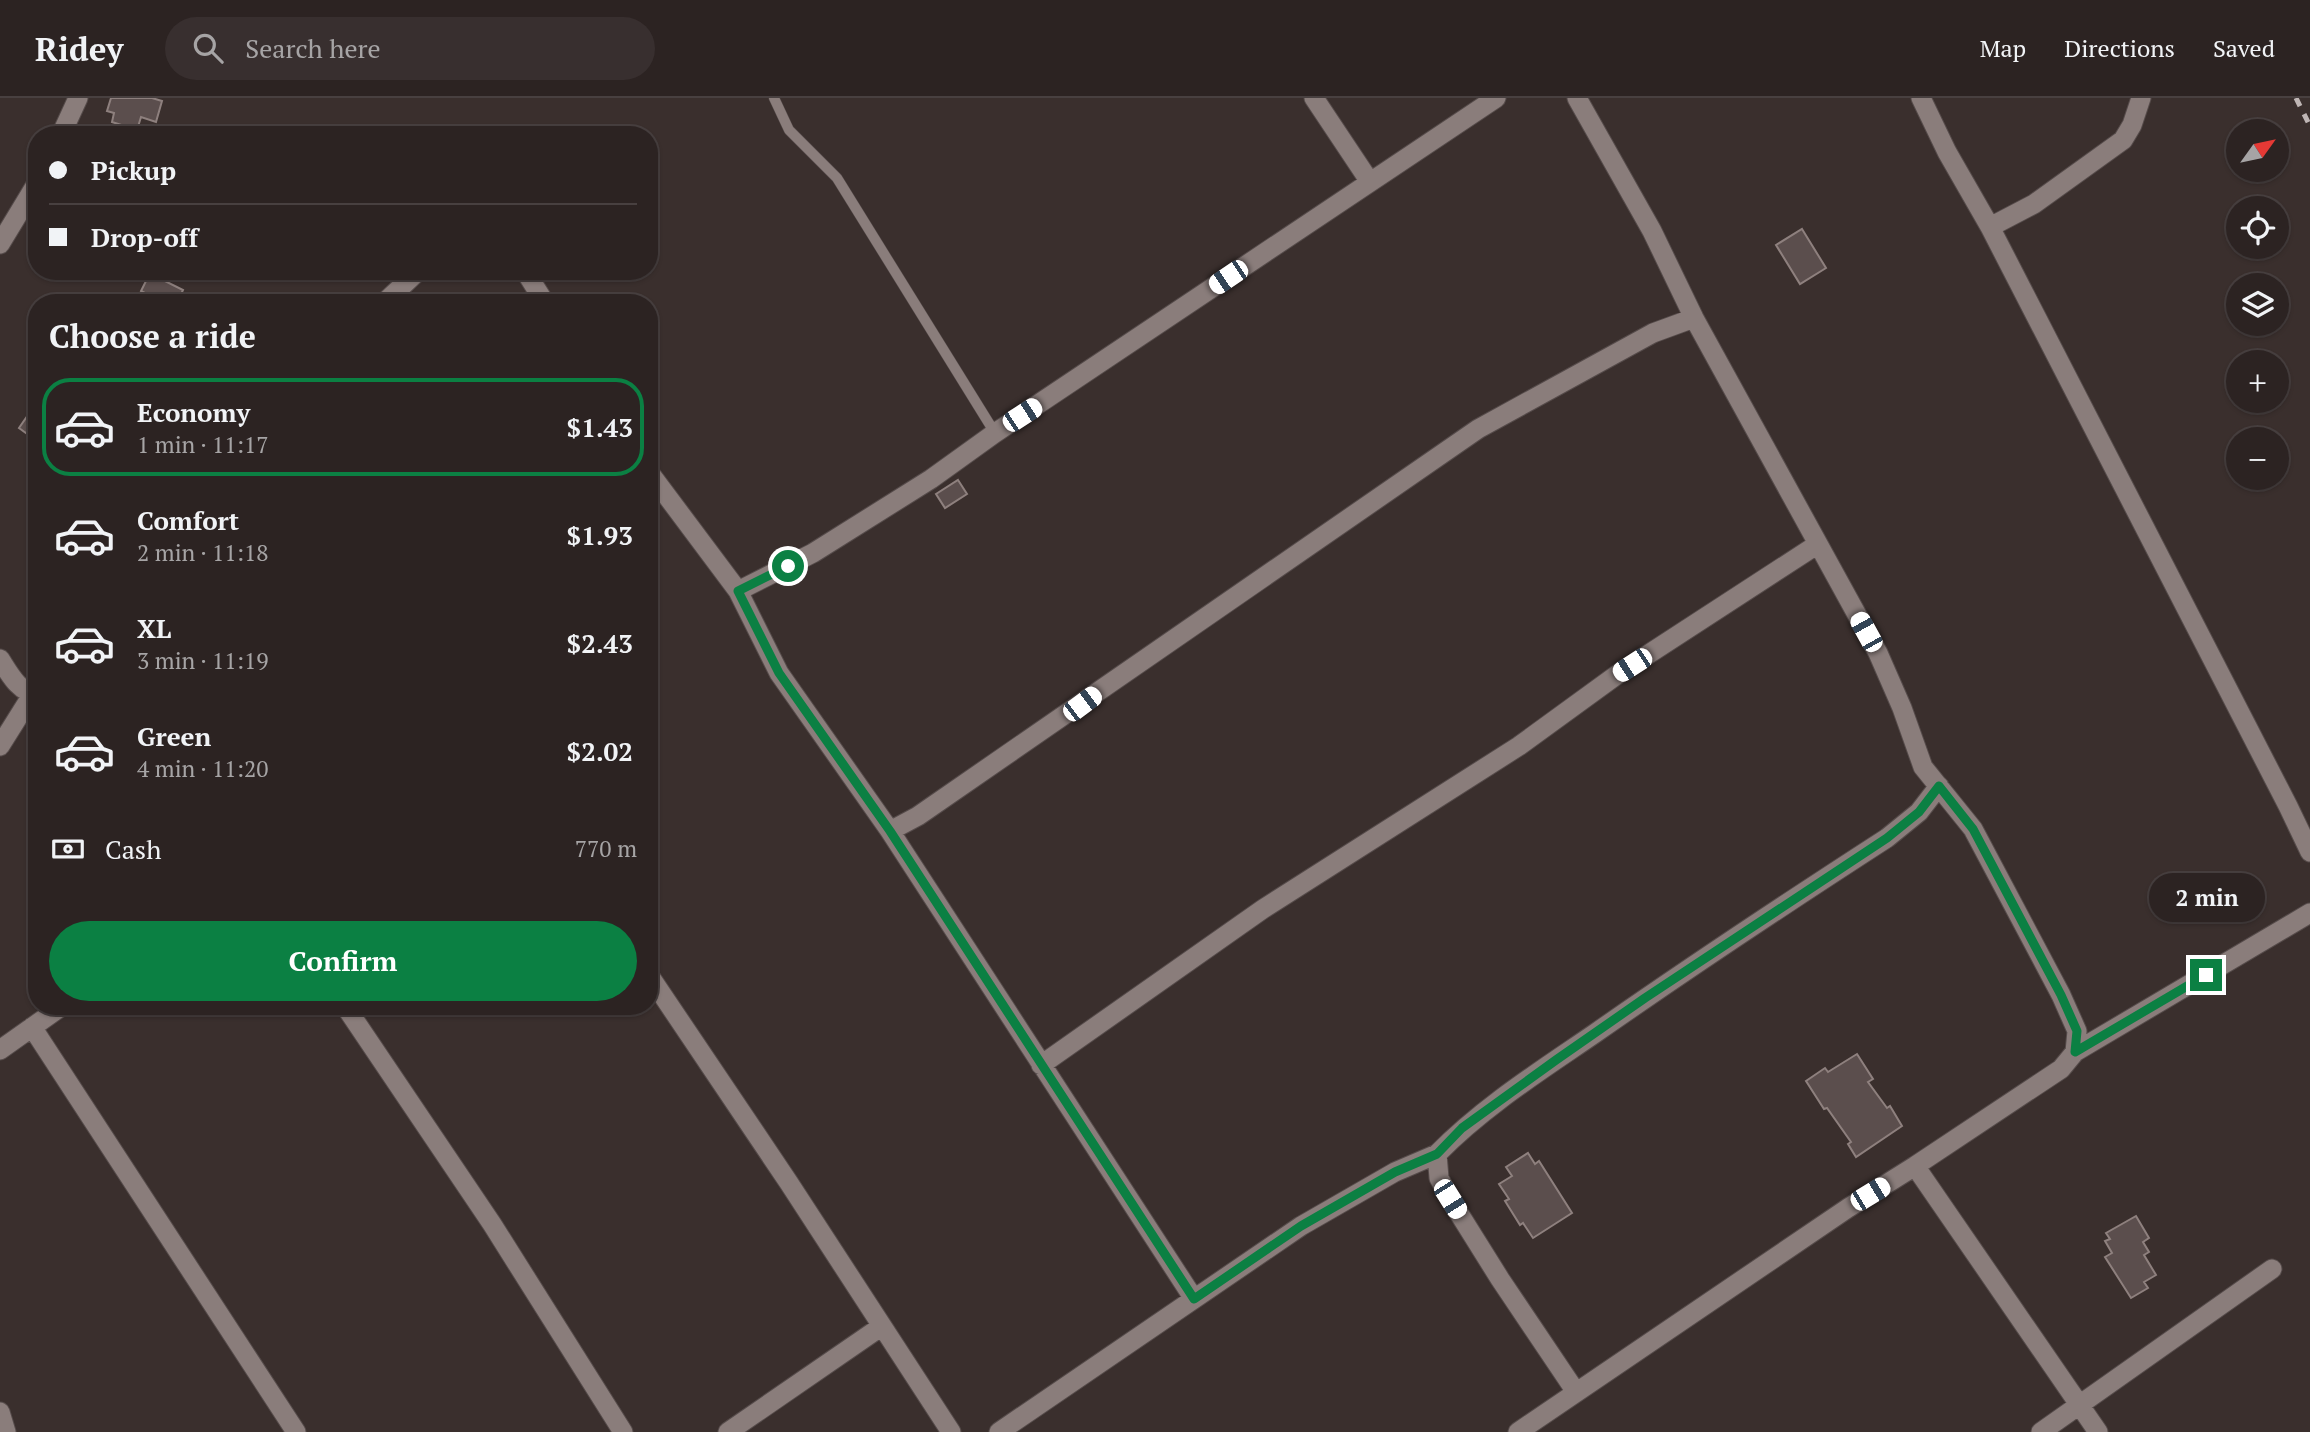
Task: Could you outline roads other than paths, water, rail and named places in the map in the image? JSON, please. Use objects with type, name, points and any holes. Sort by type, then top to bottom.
[{"type":"street","points":[[65,126],[78,98]]},
{"type":"street","points":[[1314,98],[1370,182]]},
{"type":"street","points":[[738,591],[823,547],[931,479],[995,433],[1496,98]]},
{"type":"street","points":[[1577,98],[1652,231],[1694,317],[1878,653],[1902,708],[1923,768],[1973,829],[2061,995],[2077,1031],[2075,1052]]},
{"type":"street","points":[[1921,98],[1947,152],[1990,227],[2310,852]]},
{"type":"street","points":[[1990,227],[2034,204],[2123,139],[2132,125],[2141,98]]},
{"type":"street","points":[[0,244],[28,198]]},
{"type":"street","points":[[394,294],[408,280]]},
{"type":"street","points":[[890,831],[975,778],[1478,429],[1653,333],[1694,317]]},
{"type":"street","points":[[658,484],[738,591],[779,673],[890,831],[1194,1299]]},
{"type":"street","points":[[1041,1065],[1263,909],[1519,746],[1618,674],[1818,544]]},
{"type":"street","points":[[0,659],[18,685],[28,691]]},
{"type":"street","points":[[0,746],[28,703]]},
{"type":"street","points":[[999,1432],[1301,1226],[1395,1172],[1437,1154],[1462,1128],[1556,1060],[1887,838],[1919,812],[1939,786]]},
{"type":"street","points":[[1518,1432],[1848,1208],[1915,1167],[2061,1069],[2075,1052],[2310,913]]},
{"type":"street","points":[[658,989],[951,1432]]},
{"type":"street","points":[[0,1050],[49,1015]]},
{"type":"street","points":[[351,1015],[492,1224],[623,1432]]},
{"type":"street","points":[[32,1027],[296,1432]]},
{"type":"street","points":[[1437,1154],[1439,1178],[1450,1199],[1576,1392]]},
{"type":"street","points":[[1915,1167],[2098,1432]]},
{"type":"street","points":[[2041,1432],[2272,1269]]},
{"type":"street","points":[[728,1432],[882,1326]]},
{"type":"street","points":[[0,1412],[6,1432]]},
{"type":"lane","points":[[774,98],[789,130],[837,178],[995,433]]},
{"type":"railway","points":[[2296,98],[2310,126]]}]
